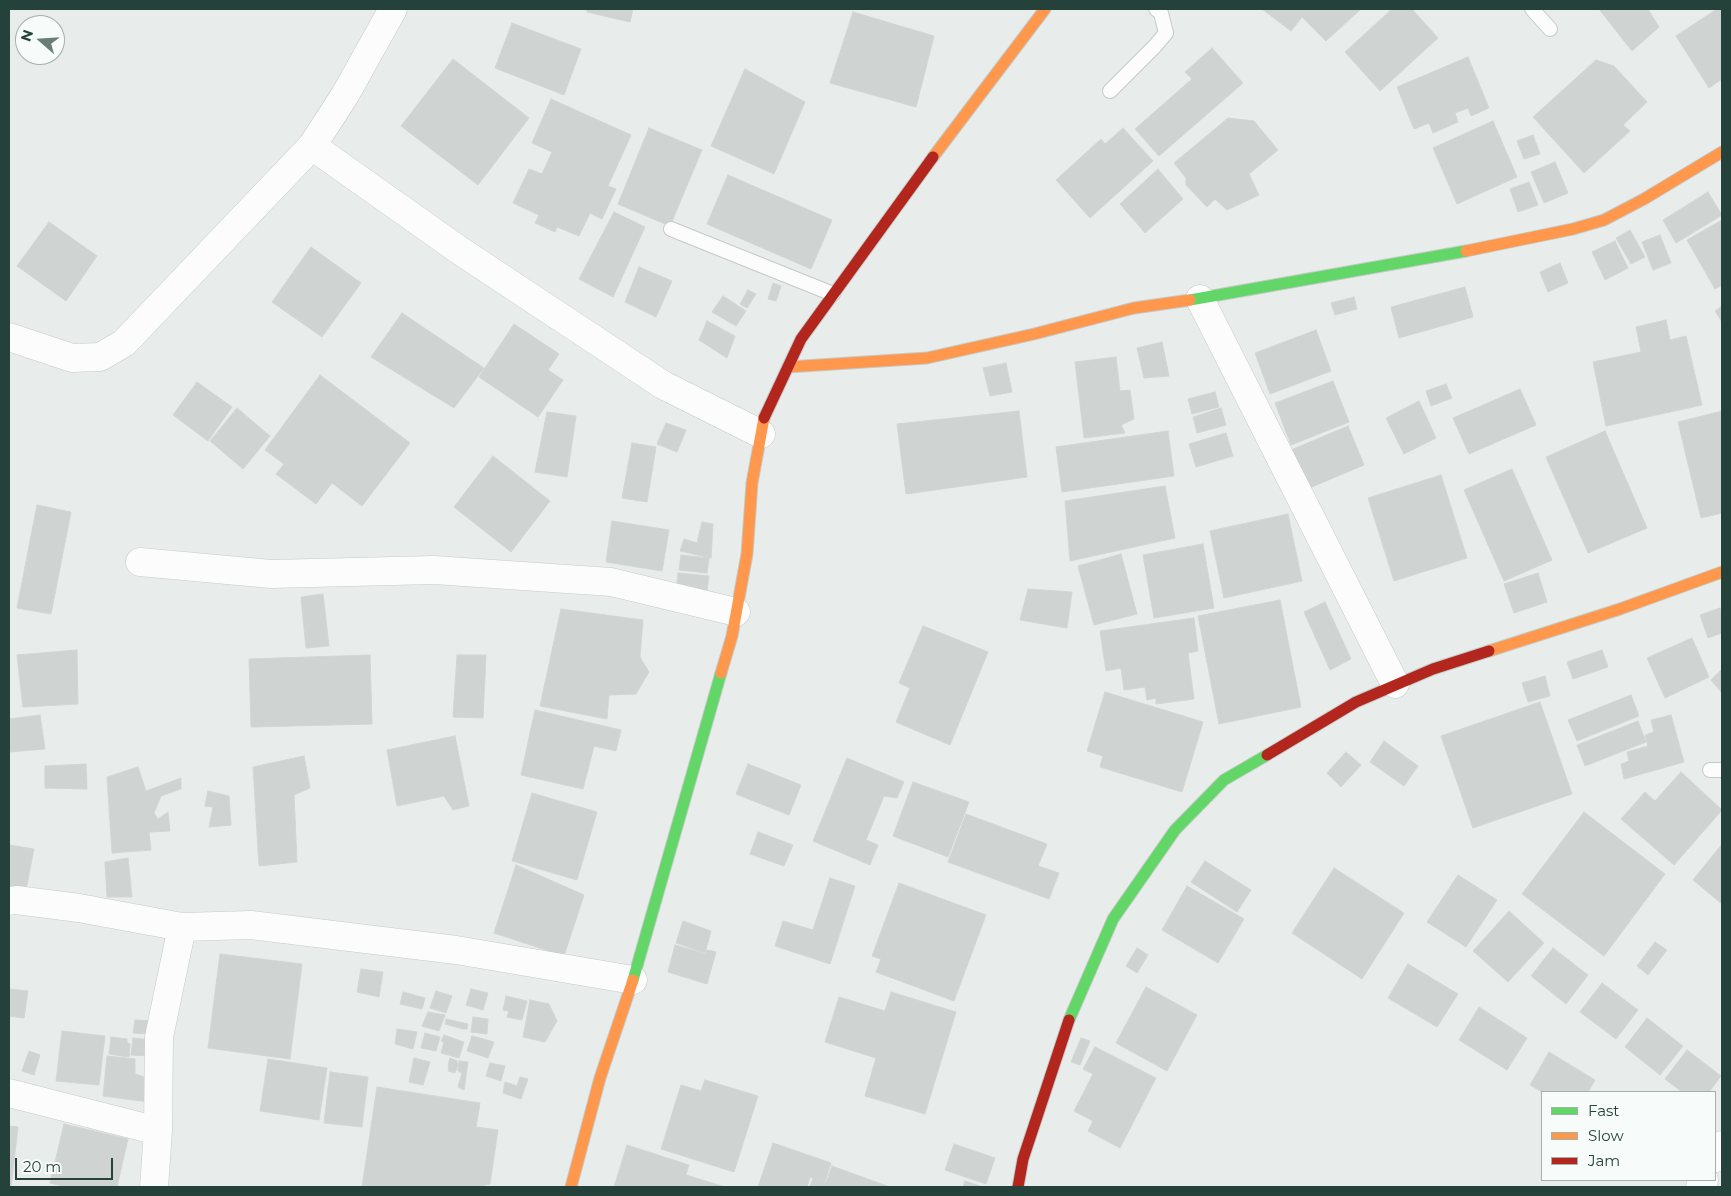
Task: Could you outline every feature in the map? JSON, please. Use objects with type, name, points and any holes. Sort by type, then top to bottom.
[{"type":"street","points":[[9,337],[72,358],[100,357],[124,342],[312,146],[345,95],[393,9]]},
{"type":"street","points":[[570,1187],[600,1078],[632,980],[732,636],[747,554],[752,483],[764,418],[801,339],[999,68],[1046,9]]},
{"type":"street","points":[[312,146],[459,250],[663,385],[761,434]]},
{"type":"street","points":[[788,367],[927,358],[1034,334],[1134,308],[1200,299],[1438,257],[1572,229],[1604,220],[1644,199],[1722,152]]},
{"type":"street","points":[[1200,299],[1395,684]]},
{"type":"street","points":[[140,562],[271,574],[434,570],[611,582],[736,612]]},
{"type":"street","points":[[1018,1187],[1023,1159],[1072,1012],[1113,918],[1175,830],[1224,780],[1356,702],[1395,684],[1433,669],[1620,609],[1722,572]]},
{"type":"street","points":[[9,901],[16,900],[79,908],[182,928],[251,925],[456,950],[632,980]]},
{"type":"street","points":[[154,1187],[158,1131],[159,1037],[182,928]]},
{"type":"street","points":[[9,1093],[158,1131]]},
{"type":"street","points":[[1716,1156],[1722,1145]]},
{"type":"lane","points":[[1110,91],[1166,33],[1161,13],[1156,9]]},
{"type":"lane","points":[[1532,9],[1550,29]]},
{"type":"lane","points":[[671,229],[833,294]]},
{"type":"building","points":[[587,9],[633,9],[630,22],[587,12]]},
{"type":"building","points":[[1262,9],[1361,9],[1326,41],[1302,17],[1291,31]]},
{"type":"building","points":[[1392,9],[1412,9],[1438,38],[1380,91],[1345,52]]},
{"type":"building","points":[[1599,9],[1648,9],[1659,27],[1632,51]]},
{"type":"building","points":[[1717,9],[1722,9],[1722,79],[1709,88],[1676,36]]},
{"type":"building","points":[[853,12],[934,36],[916,107],[830,83]]},
{"type":"building","points":[[512,23],[581,49],[564,95],[495,68]]},
{"type":"building","points":[[1212,48],[1243,83],[1159,156],[1135,129],[1192,79],[1185,72]]},
{"type":"building","points":[[1468,57],[1489,108],[1471,116],[1468,108],[1455,113],[1458,122],[1433,133],[1429,123],[1414,129],[1397,87]]},
{"type":"building","points":[[453,59],[529,118],[478,185],[401,126]]},
{"type":"building","points":[[1596,60],[1614,66],[1647,102],[1623,125],[1630,131],[1584,173],[1533,117]]},
{"type":"building","points":[[745,69],[805,102],[774,174],[711,146]]},
{"type":"building","points":[[551,99],[631,135],[608,186],[616,189],[602,219],[590,213],[579,236],[557,227],[555,232],[535,223],[539,215],[513,203],[529,169],[542,174],[552,152],[532,143]]},
{"type":"building","points":[[1228,118],[1254,121],[1278,150],[1249,174],[1259,195],[1227,210],[1215,199],[1207,207],[1186,185],[1186,178],[1174,163]]},
{"type":"building","points":[[1493,121],[1517,177],[1457,204],[1433,148]]},
{"type":"building","points":[[649,128],[702,150],[670,226],[618,204]]},
{"type":"building","points":[[1123,128],[1153,161],[1090,218],[1056,180],[1101,139],[1105,144]]},
{"type":"building","points":[[1533,135],[1540,154],[1524,159],[1517,141]]},
{"type":"building","points":[[1555,162],[1568,193],[1544,203],[1531,172]]},
{"type":"building","points":[[1158,169],[1183,199],[1145,233],[1120,204]]},
{"type":"building","points":[[728,175],[832,220],[811,269],[707,224]]},
{"type":"building","points":[[1529,182],[1538,205],[1518,212],[1510,189]]},
{"type":"building","points":[[1708,192],[1722,215],[1676,243],[1663,220]]},
{"type":"building","points":[[614,212],[645,227],[613,297],[579,279]]},
{"type":"building","points":[[1722,220],[1722,285],[1715,289],[1687,240]]},
{"type":"building","points":[[49,222],[97,256],[66,301],[17,266]]},
{"type":"building","points":[[1630,230],[1645,257],[1631,264],[1616,238]]},
{"type":"building","points":[[1660,235],[1671,263],[1653,270],[1642,242]]},
{"type":"building","points":[[1615,241],[1628,268],[1605,280],[1592,252]]},
{"type":"building","points":[[311,247],[361,283],[322,337],[272,302]]},
{"type":"building","points":[[1560,263],[1568,283],[1548,292],[1540,272]]},
{"type":"building","points":[[639,267],[672,281],[656,317],[625,302]]},
{"type":"building","points":[[773,283],[781,286],[776,301],[768,299]]},
{"type":"building","points":[[1465,287],[1473,317],[1399,338],[1391,307]]},
{"type":"building","points":[[748,290],[756,294],[747,308],[740,304]]},
{"type":"building","points":[[723,296],[746,311],[736,326],[712,312]]},
{"type":"building","points":[[1354,297],[1357,309],[1335,315],[1331,303]]},
{"type":"building","points":[[1722,306],[1722,322],[1715,311]]},
{"type":"building","points":[[402,313],[484,368],[454,408],[371,357]]},
{"type":"building","points":[[1666,320],[1670,340],[1686,336],[1702,405],[1606,426],[1593,362],[1641,352],[1636,327]]},
{"type":"building","points":[[707,321],[735,336],[727,358],[699,340]]},
{"type":"building","points":[[514,324],[559,354],[548,370],[563,380],[538,417],[479,377]]},
{"type":"building","points":[[1316,330],[1331,371],[1270,394],[1255,353]]},
{"type":"building","points":[[1162,342],[1169,376],[1144,378],[1137,348]]},
{"type":"building","points":[[1116,357],[1120,391],[1130,390],[1134,419],[1121,425],[1125,433],[1084,438],[1075,362]]},
{"type":"building","points":[[1006,363],[1012,392],[990,396],[983,368]]},
{"type":"building","points":[[320,375],[410,443],[362,506],[332,483],[316,504],[276,474],[284,464],[265,450]]},
{"type":"building","points":[[1333,381],[1349,422],[1291,445],[1275,403]]},
{"type":"building","points":[[197,382],[232,407],[208,441],[173,415]]},
{"type":"building","points":[[1446,384],[1452,398],[1431,406],[1426,391]]},
{"type":"building","points":[[1520,389],[1536,425],[1469,454],[1453,418]]},
{"type":"building","points":[[1215,392],[1219,407],[1192,414],[1188,399]]},
{"type":"building","points":[[1419,401],[1436,438],[1404,454],[1386,418]]},
{"type":"building","points":[[237,408],[270,436],[243,469],[210,441]]},
{"type":"building","points":[[1221,408],[1226,425],[1197,433],[1193,417]]},
{"type":"building","points":[[1019,411],[1027,477],[906,494],[897,424]]},
{"type":"building","points":[[1722,411],[1722,513],[1701,518],[1678,422]]},
{"type":"building","points":[[547,412],[576,416],[567,477],[535,472]]},
{"type":"building","points":[[666,423],[686,430],[677,452],[657,444]]},
{"type":"building","points":[[1348,426],[1364,465],[1307,489],[1291,450]]},
{"type":"building","points":[[1168,431],[1174,476],[1062,492],[1056,447]]},
{"type":"building","points":[[1605,431],[1647,528],[1588,553],[1546,457]]},
{"type":"building","points":[[1226,433],[1233,456],[1196,467],[1189,444]]},
{"type":"building","points":[[632,443],[656,447],[647,502],[622,498]]},
{"type":"building","points":[[493,456],[550,501],[511,552],[454,507]]},
{"type":"building","points":[[1512,469],[1552,560],[1504,581],[1464,490]]},
{"type":"building","points":[[1441,475],[1467,558],[1394,581],[1368,498]]},
{"type":"building","points":[[1165,486],[1175,538],[1070,561],[1065,501]]},
{"type":"building","points":[[37,505],[71,512],[51,614],[17,608]]},
{"type":"building","points":[[1288,514],[1302,581],[1224,598],[1210,531]]},
{"type":"building","points":[[612,521],[669,530],[662,571],[606,562]]},
{"type":"building","points":[[702,522],[713,524],[711,558],[680,551],[684,539],[697,543]]},
{"type":"building","points":[[1203,544],[1214,608],[1154,618],[1143,555]]},
{"type":"building","points":[[1121,554],[1137,614],[1094,625],[1078,566]]},
{"type":"building","points":[[681,555],[709,558],[707,573],[679,570]]},
{"type":"building","points":[[678,573],[709,576],[706,598],[676,594]]},
{"type":"building","points":[[1538,573],[1547,602],[1514,613],[1504,584]]},
{"type":"building","points":[[1028,589],[1072,592],[1067,628],[1020,620]]},
{"type":"building","points":[[323,594],[329,646],[306,648],[301,597]]},
{"type":"building","points":[[1280,600],[1301,707],[1219,724],[1198,616]]},
{"type":"building","points":[[1325,602],[1351,659],[1330,670],[1304,612]]},
{"type":"building","points":[[1720,608],[1722,613],[1722,633],[1708,638],[1700,615]]},
{"type":"building","points":[[561,609],[643,620],[640,657],[649,672],[636,694],[609,695],[607,719],[540,706]]},
{"type":"building","points":[[1194,618],[1198,651],[1188,653],[1194,699],[1156,704],[1156,698],[1147,700],[1145,687],[1124,690],[1121,668],[1106,671],[1100,631]]},
{"type":"building","points":[[923,626],[988,652],[950,745],[896,722],[910,688],[899,683]]},
{"type":"building","points":[[1692,638],[1709,677],[1665,698],[1647,658]]},
{"type":"building","points":[[77,650],[78,704],[23,707],[17,655]]},
{"type":"building","points":[[1602,650],[1608,667],[1573,679],[1567,662]]},
{"type":"building","points":[[370,655],[372,724],[251,727],[249,659]]},
{"type":"building","points":[[457,655],[486,655],[483,718],[453,717]]},
{"type":"building","points":[[1722,669],[1722,693],[1711,680]]},
{"type":"building","points":[[1545,676],[1550,696],[1528,702],[1522,683]]},
{"type":"building","points":[[1105,692],[1203,722],[1182,792],[1100,767],[1103,756],[1087,751]]},
{"type":"building","points":[[1631,695],[1639,716],[1577,741],[1568,720]]},
{"type":"building","points":[[1540,702],[1572,794],[1473,828],[1441,736]]},
{"type":"building","points":[[535,710],[621,730],[616,751],[594,746],[583,789],[521,775]]},
{"type":"building","points":[[40,715],[45,749],[9,752],[9,719]]},
{"type":"building","points":[[1671,715],[1684,762],[1624,779],[1621,764],[1629,761],[1627,752],[1648,746],[1645,735],[1654,732],[1651,720]]},
{"type":"building","points":[[1638,721],[1646,742],[1585,766],[1577,745]]},
{"type":"building","points":[[455,736],[469,806],[453,810],[444,796],[397,806],[387,750]]},
{"type":"building","points":[[1384,741],[1418,766],[1404,786],[1370,762]]},
{"type":"building","points":[[1346,752],[1361,765],[1341,787],[1327,773]]},
{"type":"building","points":[[304,756],[310,788],[294,795],[297,862],[259,866],[253,767]]},
{"type":"building","points":[[847,758],[904,782],[897,798],[884,796],[866,840],[878,845],[870,865],[813,841]]},
{"type":"building","points":[[86,764],[87,789],[45,788],[45,766]]},
{"type":"building","points":[[748,764],[801,785],[789,815],[736,794]]},
{"type":"building","points":[[138,767],[146,791],[181,778],[181,789],[161,796],[154,813],[158,819],[168,812],[170,831],[149,832],[151,850],[112,853],[107,777]]},
{"type":"building","points":[[1681,772],[1722,810],[1674,865],[1621,819],[1645,792],[1655,801]]},
{"type":"building","points":[[913,782],[969,802],[948,857],[893,836]]},
{"type":"building","points":[[208,791],[229,796],[231,825],[209,827],[213,807],[205,806]]},
{"type":"building","points":[[532,793],[597,812],[577,880],[512,861]]},
{"type":"building","points":[[1584,812],[1665,874],[1604,956],[1522,894]]},
{"type":"building","points":[[966,814],[1047,844],[1038,866],[1059,873],[1049,899],[948,862]]},
{"type":"building","points":[[758,832],[793,845],[784,866],[750,854]]},
{"type":"building","points":[[1722,844],[1722,904],[1693,880]]},
{"type":"building","points":[[9,845],[34,849],[26,890],[9,888]]},
{"type":"building","points":[[128,858],[132,897],[107,897],[105,862]]},
{"type":"building","points":[[1205,861],[1251,890],[1237,912],[1191,882]]},
{"type":"building","points":[[516,865],[584,895],[564,956],[494,933]]},
{"type":"building","points":[[1334,868],[1404,913],[1362,979],[1292,933]]},
{"type":"building","points":[[1458,875],[1497,900],[1466,947],[1427,922]]},
{"type":"building","points":[[830,878],[855,886],[830,964],[775,946],[783,921],[813,930]]},
{"type":"building","points":[[899,883],[986,915],[954,1001],[876,972],[881,959],[872,956]]},
{"type":"building","points":[[1187,886],[1244,919],[1218,963],[1162,930]]},
{"type":"building","points":[[1509,911],[1544,943],[1508,982],[1473,951]]},
{"type":"building","points":[[683,921],[711,931],[705,953],[676,943]]},
{"type":"building","points":[[1655,942],[1667,950],[1648,975],[1637,966]]},
{"type":"building","points":[[675,945],[706,954],[707,950],[716,952],[707,984],[668,972]]},
{"type":"building","points":[[1137,948],[1148,955],[1137,973],[1126,966]]},
{"type":"building","points":[[1553,948],[1588,975],[1566,1004],[1531,976]]},
{"type":"building","points":[[220,954],[302,964],[290,1059],[208,1048]]},
{"type":"building","points":[[1408,964],[1458,994],[1437,1027],[1388,998]]},
{"type":"building","points":[[361,969],[383,972],[379,997],[357,992]]},
{"type":"building","points":[[1602,983],[1638,1010],[1616,1039],[1580,1012]]},
{"type":"building","points":[[1146,987],[1197,1015],[1167,1071],[1116,1043]]},
{"type":"building","points":[[9,989],[28,991],[24,1018],[9,1016]]},
{"type":"building","points":[[471,989],[488,993],[483,1010],[466,1005]]},
{"type":"building","points":[[436,991],[452,996],[446,1013],[430,1008]]},
{"type":"building","points":[[403,992],[425,998],[422,1009],[400,1004]]},
{"type":"building","points":[[891,992],[956,1012],[925,1114],[865,1096],[876,1058],[825,1042],[839,997],[885,1011]]},
{"type":"building","points":[[506,996],[527,1001],[522,1020],[507,1017],[509,1011],[503,1010]]},
{"type":"building","points":[[530,1000],[549,1004],[557,1021],[545,1042],[523,1037]]},
{"type":"building","points":[[1479,1007],[1527,1038],[1507,1070],[1459,1040]]},
{"type":"building","points":[[428,1012],[445,1015],[439,1031],[422,1026]]},
{"type":"building","points":[[473,1017],[488,1019],[487,1034],[471,1032]]},
{"type":"building","points":[[1647,1018],[1683,1046],[1660,1075],[1625,1047]]},
{"type":"building","points":[[446,1019],[468,1024],[467,1029],[445,1024]]},
{"type":"building","points":[[135,1020],[151,1021],[150,1034],[133,1033]]},
{"type":"building","points":[[397,1029],[417,1032],[413,1049],[395,1044]]},
{"type":"building","points":[[62,1031],[105,1036],[99,1085],[56,1081]]},
{"type":"building","points":[[425,1033],[440,1037],[436,1051],[421,1048]]},
{"type":"building","points":[[444,1035],[464,1042],[459,1058],[441,1053],[444,1042],[441,1041]]},
{"type":"building","points":[[472,1036],[494,1042],[488,1058],[467,1051]]},
{"type":"building","points":[[111,1037],[127,1039],[127,1042],[130,1044],[129,1057],[109,1054]]},
{"type":"building","points":[[133,1038],[152,1040],[151,1056],[131,1055]]},
{"type":"building","points":[[1081,1038],[1090,1041],[1080,1065],[1071,1062]]},
{"type":"building","points":[[1095,1047],[1156,1078],[1120,1148],[1088,1131],[1093,1121],[1074,1111],[1093,1074],[1083,1069]]},
{"type":"building","points":[[1687,1050],[1721,1076],[1710,1091],[1681,1091],[1665,1079]]},
{"type":"building","points":[[29,1051],[40,1055],[34,1075],[22,1071]]},
{"type":"building","points":[[1549,1052],[1595,1080],[1589,1091],[1541,1091],[1530,1085]]},
{"type":"building","points":[[107,1056],[135,1059],[135,1074],[151,1079],[149,1102],[103,1096]]},
{"type":"building","points":[[414,1058],[430,1062],[423,1085],[409,1082]]},
{"type":"building","points":[[450,1058],[457,1061],[458,1065],[455,1073],[448,1071]]},
{"type":"building","points":[[268,1059],[327,1068],[319,1120],[260,1111]]},
{"type":"building","points":[[459,1061],[468,1062],[464,1090],[458,1087],[462,1073],[458,1071]]},
{"type":"building","points":[[490,1063],[505,1066],[501,1081],[486,1076]]},
{"type":"building","points":[[330,1072],[368,1077],[362,1127],[324,1123]]},
{"type":"building","points":[[520,1077],[528,1079],[521,1099],[503,1093],[505,1082],[517,1086]]},
{"type":"building","points":[[705,1080],[758,1096],[734,1172],[661,1149],[681,1085],[701,1091]]},
{"type":"building","points":[[377,1087],[480,1103],[476,1127],[498,1130],[490,1184],[476,1187],[362,1187]]},
{"type":"building","points":[[64,1124],[128,1139],[117,1187],[67,1187],[50,1183]]},
{"type":"building","points":[[9,1126],[18,1127],[11,1187],[9,1187]]},
{"type":"building","points":[[773,1143],[831,1163],[825,1182],[810,1177],[807,1187],[758,1187]]},
{"type":"building","points":[[954,1144],[995,1158],[986,1184],[945,1170]]},
{"type":"building","points":[[627,1145],[689,1165],[686,1175],[725,1187],[614,1187]]},
{"type":"building","points":[[832,1166],[887,1187],[810,1187],[813,1178],[826,1183]]},
{"type":"building","points":[[965,1181],[983,1187],[963,1187]]},
{"type":"traffic: fast","points":[[1190,300],[1466,251]]},
{"type":"traffic: fast","points":[[633,980],[721,673]]},
{"type":"traffic: fast","points":[[1069,1020],[1113,919],[1175,830],[1224,780],[1267,755]]},
{"type":"traffic: slow","points":[[933,157],[1045,9]]},
{"type":"traffic: slow","points":[[1466,251],[1573,229],[1604,220],[1644,199],[1722,152]]},
{"type":"traffic: slow","points":[[788,367],[927,358],[1034,334],[1134,308],[1190,300]]},
{"type":"traffic: slow","points":[[721,673],[732,636],[747,554],[752,483],[764,418]]},
{"type":"traffic: slow","points":[[1489,651],[1620,609],[1722,572]]},
{"type":"traffic: slow","points":[[571,1187],[600,1078],[633,980]]},
{"type":"traffic: jam","points":[[764,418],[801,339],[933,157]]},
{"type":"traffic: jam","points":[[1267,755],[1356,702],[1433,669],[1489,651]]},
{"type":"traffic: jam","points":[[1018,1187],[1023,1159],[1069,1020]]}]
